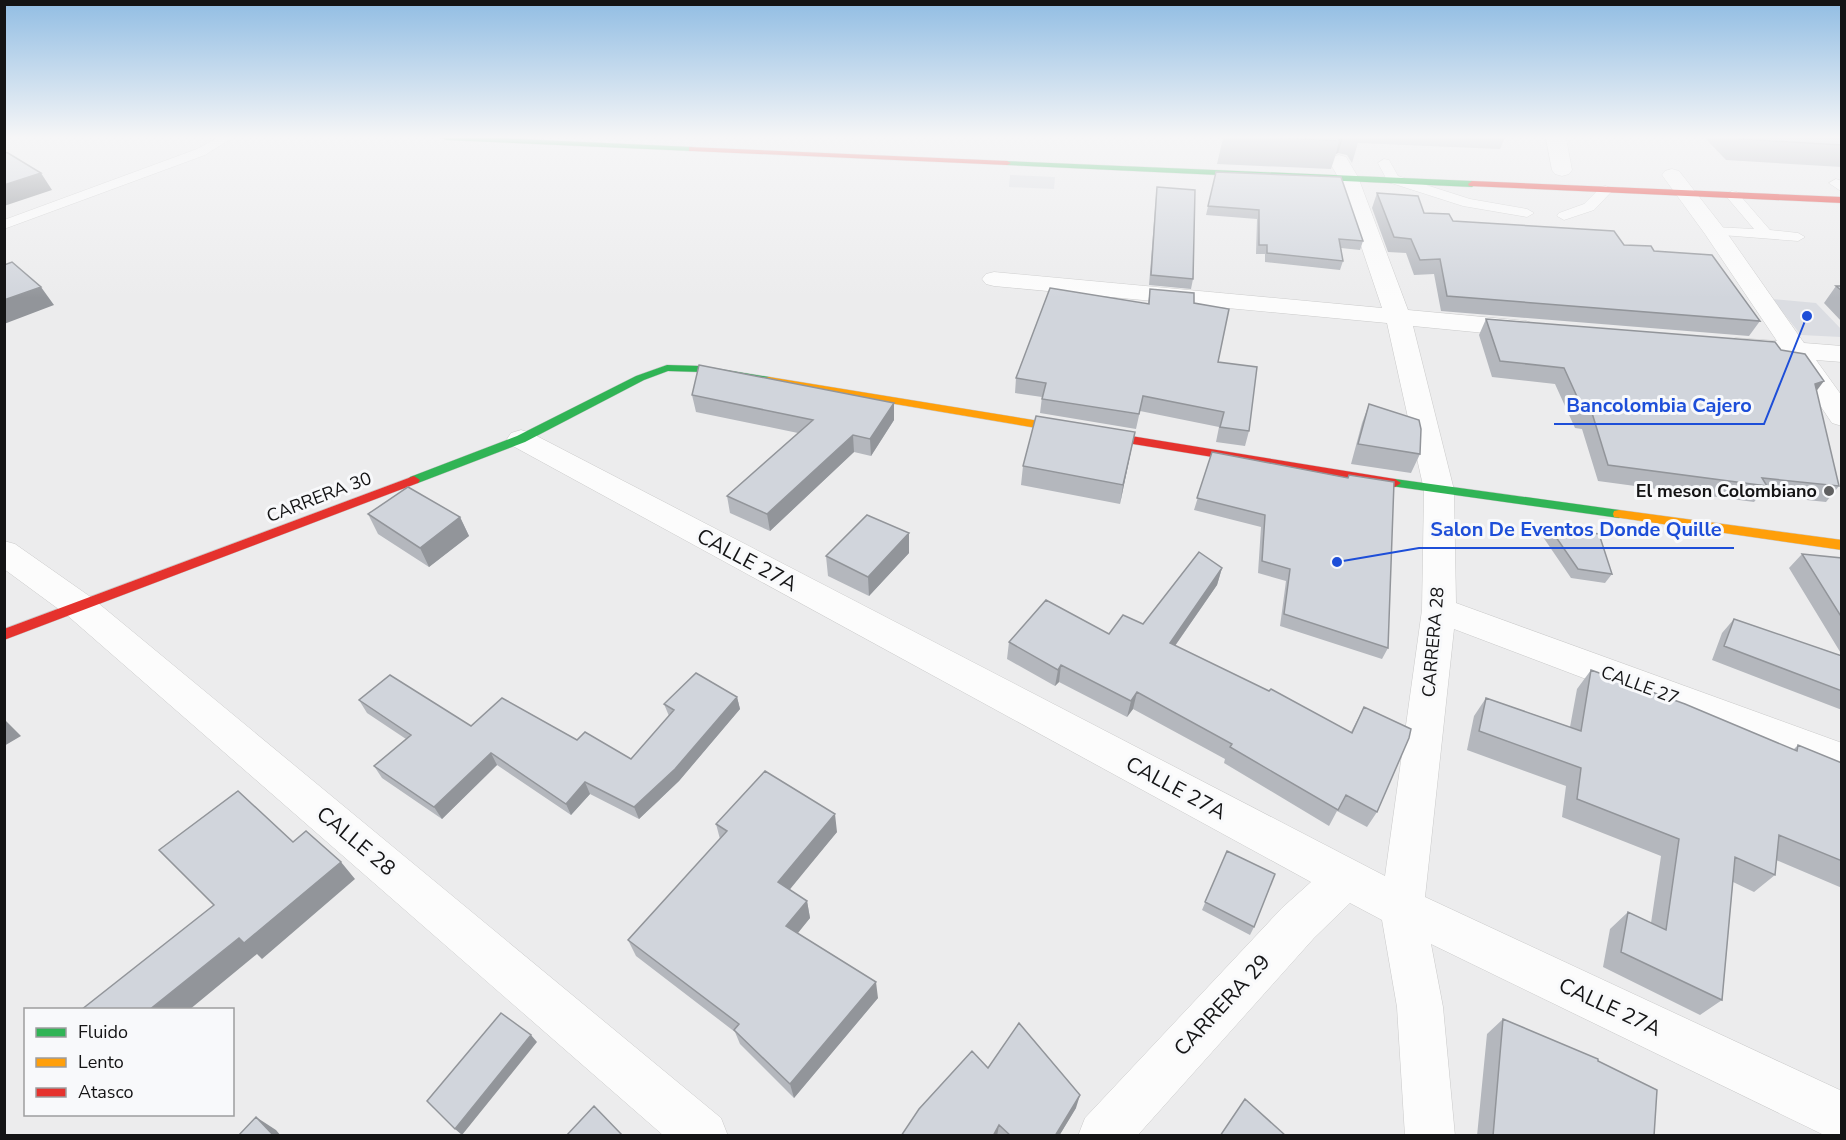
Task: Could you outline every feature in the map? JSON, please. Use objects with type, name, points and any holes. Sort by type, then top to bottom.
[{"type":"main road","points":[[1719,191],[1732,195],[1842,200]]},
{"type":"main road","name":"CARRERA 30","points":[[4,635],[521,439],[640,378],[667,368],[701,369],[1439,490],[1842,545]]},
{"type":"street","name":"CARRERA 28","points":[[1367,191],[1439,490],[1439,610],[1402,908],[1420,1007],[1430,1136]]},
{"type":"street","points":[[1687,191],[1842,417]]},
{"type":"street","points":[[994,279],[1551,331]]},
{"type":"street","points":[[1715,344],[1842,354]]},
{"type":"street","name":"CALLE 27A","points":[[521,439],[1402,908],[1842,1117]]},
{"type":"street","name":"CALLE 28","points":[[4,552],[80,607],[703,1136]]},
{"type":"street","name":"CALLE 27","points":[[1439,610],[1842,760]]},
{"type":"street","name":"CARRERA 29","points":[[1102,1136],[1298,923],[1346,879]]},
{"type":"lane","points":[[4,225],[95,191]]},
{"type":"lane","points":[[1432,191],[1468,203],[1527,213]]},
{"type":"lane","points":[[1564,216],[1589,207],[1605,191]]},
{"type":"lane","points":[[1732,195],[1766,234]]},
{"type":"lane","points":[[1714,231],[1798,237]]},
{"type":"shaded area","points":[[1772,299],[1816,303],[1841,329],[1841,337],[1801,335]]},
{"type":"building","points":[[1157,191],[1195,191],[1193,279],[1151,275]]},
{"type":"building","points":[[1211,191],[1346,191],[1363,241],[1339,239],[1343,261],[1267,253],[1267,245],[1259,245],[1259,210],[1208,206]]},
{"type":"building","points":[[1377,193],[1418,196],[1424,213],[1449,214],[1453,221],[1614,231],[1624,245],[1651,246],[1654,251],[1712,255],[1760,321],[1447,296],[1440,259],[1420,260],[1411,239],[1394,237]]},
{"type":"building","points":[[12,262],[41,287],[4,300],[4,265]]},
{"type":"building","points":[[1050,288],[1149,304],[1150,289],[1194,293],[1194,303],[1229,309],[1218,362],[1257,367],[1249,431],[1220,427],[1224,412],[1143,396],[1139,414],[1042,399],[1046,383],[1016,378]]},
{"type":"building","points":[[1486,319],[1775,342],[1781,350],[1805,354],[1824,381],[1815,384],[1839,486],[1762,478],[1767,486],[1608,465],[1592,413],[1584,412],[1564,368],[1500,361]]},
{"type":"building","points":[[699,365],[894,403],[870,439],[853,435],[767,514],[727,496],[813,420],[692,395]]},
{"type":"building","points":[[1369,404],[1419,420],[1420,454],[1358,444]]},
{"type":"building","points":[[1036,416],[1135,432],[1123,485],[1023,466]]},
{"type":"building","points":[[1212,452],[1348,478],[1349,475],[1394,482],[1388,648],[1284,614],[1290,569],[1262,561],[1265,515],[1197,498]]},
{"type":"building","points":[[408,487],[460,517],[420,548],[368,514]]},
{"type":"building","points":[[867,515],[909,533],[868,577],[826,556]]},
{"type":"building","points":[[1549,527],[1599,534],[1612,574],[1578,569]]},
{"type":"building","points":[[1199,552],[1222,568],[1170,643],[1269,691],[1271,689],[1352,733],[1364,707],[1411,729],[1377,812],[1346,795],[1338,810],[1230,747],[1232,744],[1137,692],[1131,701],[1061,665],[1058,670],[1009,642],[1046,600],[1109,634],[1123,615],[1143,624]]},
{"type":"building","points":[[1802,554],[1842,558],[1842,618]]},
{"type":"building","points":[[1734,619],[1842,656],[1842,691],[1724,646]]},
{"type":"building","points":[[1591,670],[1685,704],[1797,751],[1798,745],[1842,763],[1842,861],[1779,835],[1775,875],[1735,857],[1722,1000],[1621,952],[1628,912],[1666,930],[1679,839],[1577,799],[1581,768],[1479,731],[1486,698],[1581,731]]},
{"type":"building","points":[[696,673],[737,697],[675,769],[634,807],[585,782],[566,804],[491,753],[434,807],[374,766],[411,735],[359,700],[390,675],[471,726],[502,698],[577,740],[585,732],[631,759],[674,710],[664,704]]},
{"type":"building","points":[[765,771],[835,814],[778,882],[807,901],[786,926],[876,982],[790,1084],[734,1030],[739,1024],[628,940],[727,831],[716,824]]},
{"type":"building","points":[[238,791],[293,842],[306,831],[341,862],[244,943],[239,938],[152,1008],[84,1008],[214,905],[159,850]]},
{"type":"building","points":[[1227,851],[1275,874],[1254,927],[1205,902]]},
{"type":"building","points":[[501,1013],[531,1035],[455,1129],[427,1101]]},
{"type":"building","points":[[1503,1019],[1598,1059],[1657,1090],[1654,1136],[1493,1136]]},
{"type":"building","points":[[1019,1023],[1080,1095],[1055,1136],[1011,1136],[999,1125],[993,1136],[901,1136],[919,1109],[972,1051],[988,1068]]},
{"type":"building","points":[[1245,1099],[1286,1136],[1220,1136]]},
{"type":"building","points":[[594,1106],[623,1136],[566,1136]]},
{"type":"building","points":[[256,1117],[274,1136],[238,1136]]},
{"type":"traffic: fast","points":[[414,480],[521,439],[640,378],[667,368],[701,369],[769,380]]},
{"type":"traffic: fast","points":[[1395,483],[1619,514]]},
{"type":"traffic: slow","points":[[769,380],[1131,440]]},
{"type":"traffic: slow","points":[[1619,514],[1842,545]]},
{"type":"traffic: jam","points":[[1638,191],[1842,200]]},
{"type":"traffic: jam","points":[[1131,440],[1395,483]]},
{"type":"traffic: jam","points":[[4,635],[414,480]]},
{"type":"place","name":"Bancolombia Cajero","points":[[1807,316]]},
{"type":"place","name":"El meson Colombiano","points":[[1829,491]]},
{"type":"place","name":"Salon De Eventos Donde Quille","points":[[1337,562]]}]
